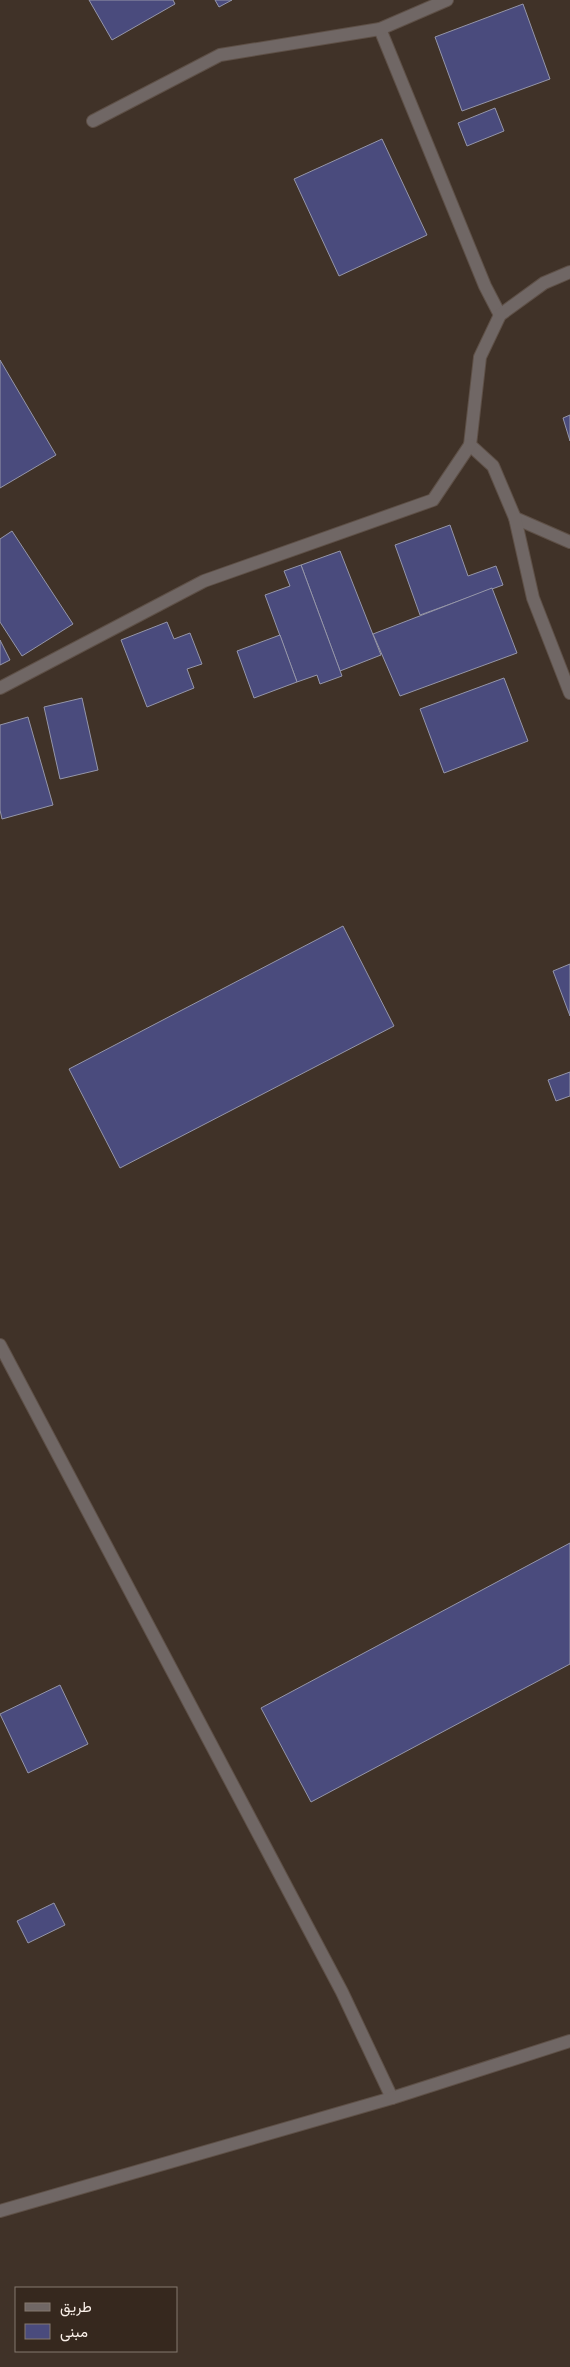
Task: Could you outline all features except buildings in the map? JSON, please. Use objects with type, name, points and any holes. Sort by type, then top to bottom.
[{"type":"street","points":[[93,121],[220,55],[380,29],[447,0]]},
{"type":"street","points":[[380,29],[485,286],[500,315]]},
{"type":"street","points":[[0,688],[204,581],[433,500],[470,445],[480,357],[500,315],[544,283],[570,272]]},
{"type":"street","points":[[470,445],[493,466],[515,518],[533,598],[570,693]]},
{"type":"street","points":[[515,518],[570,542]]},
{"type":"street","points":[[0,1345],[342,1992],[392,2098]]},
{"type":"street","points":[[0,2211],[392,2098],[570,2041]]}]
